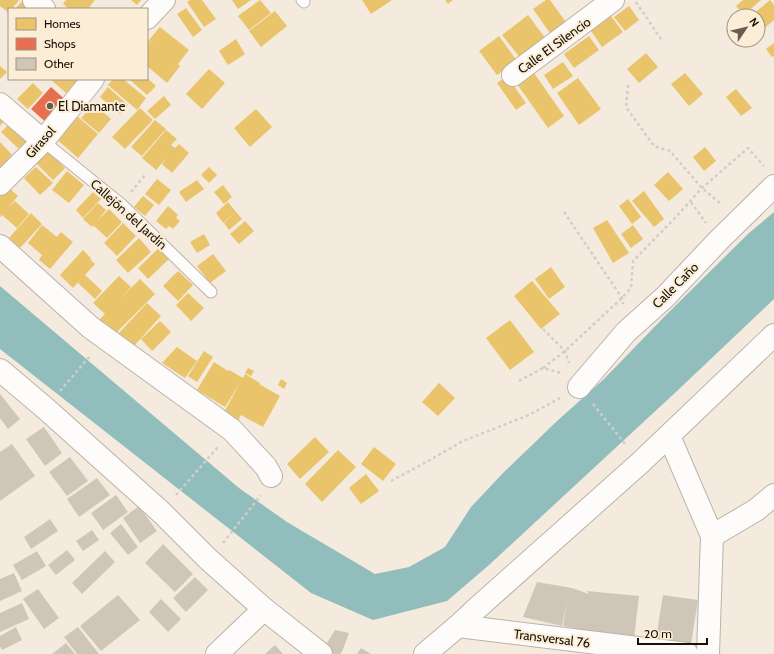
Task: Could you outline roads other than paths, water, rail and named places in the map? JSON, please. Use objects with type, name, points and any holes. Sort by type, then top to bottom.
[{"type":"street","points":[[34,0],[43,8]]},
{"type":"street","points":[[148,17],[164,0]]},
{"type":"street","name":"Calle El Silencio","points":[[513,75],[613,0]]},
{"type":"street","name":"Girasol","points":[[0,184],[43,141],[91,80]]},
{"type":"street","points":[[0,104],[43,141]]},
{"type":"street","name":"Calle Caño","points":[[585,394],[626,332],[665,297],[738,220],[771,179]]},
{"type":"street","points":[[0,246],[90,327],[232,430],[266,467],[271,476]]},
{"type":"street","points":[[425,654],[669,436],[774,335]]},
{"type":"street","points":[[0,370],[45,408],[161,512],[208,559],[264,609],[321,654]]},
{"type":"street","points":[[669,436],[712,536],[708,654]]},
{"type":"street","points":[[712,536],[756,510],[774,495]]},
{"type":"street","points":[[217,654],[264,609]]},
{"type":"street","name":"Transversal 76","points":[[458,626],[587,648],[687,654]]},
{"type":"lane","name":"Callejón del Jardín","points":[[43,141],[121,204],[211,292]]},
{"type":"water","points":[[774,212],[774,299],[489,565],[447,601],[373,620],[311,593],[0,349],[0,286],[239,488],[287,522],[375,574],[409,567],[445,547],[471,507],[504,472],[556,422],[604,379],[749,233]]},
{"type":"place","name":"El Diamante","points":[[50,106]]}]
